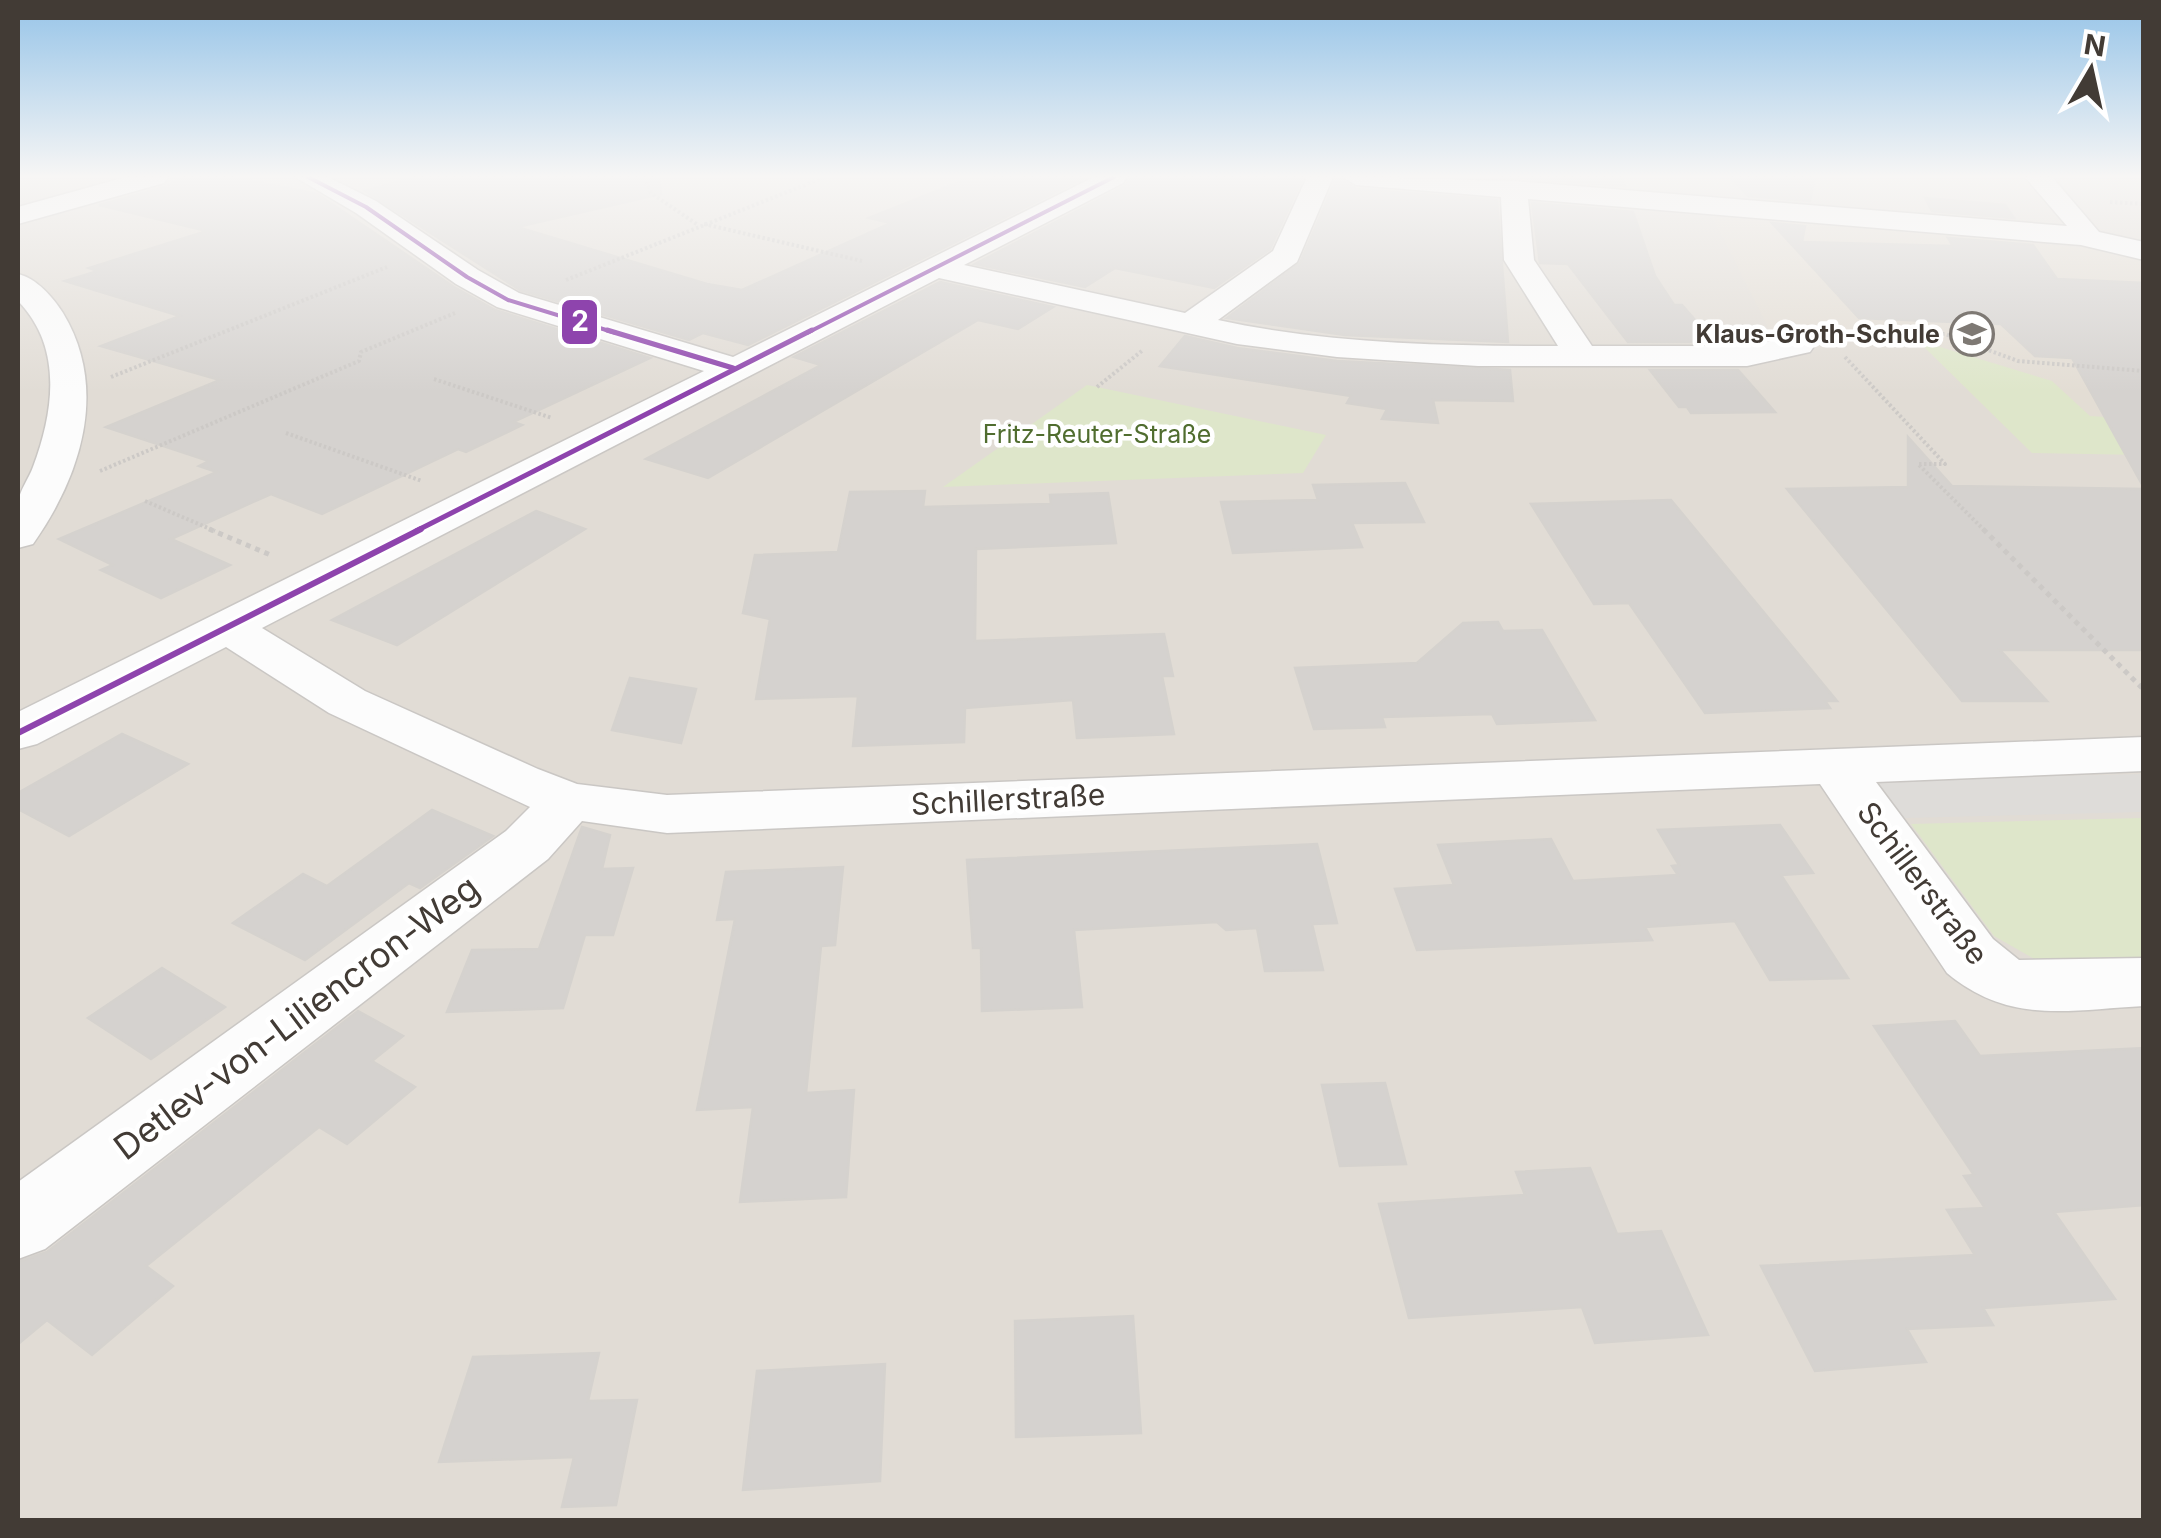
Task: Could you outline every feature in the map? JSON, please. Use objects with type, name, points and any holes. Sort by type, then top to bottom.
[{"type":"street","points":[[426,249],[508,300],[733,368]]},
{"type":"street","points":[[18,733],[968,249]]},
{"type":"street","points":[[1191,324],[1286,256],[1289,249]]},
{"type":"street","points":[[1518,249],[1519,260],[1582,356]]},
{"type":"street","points":[[925,270],[1284,341],[1398,352],[1844,357]]},
{"type":"street","points":[[18,284],[46,311],[59,333],[68,354],[72,392],[60,449],[41,496],[18,535]]},
{"type":"street","points":[[1747,356],[1798,344]]},
{"type":"street","name":"Schillerstraße","points":[[226,626],[347,702],[569,802],[635,812],[720,813],[2144,754]]},
{"type":"street","name":"Schillerstraße","points":[[1834,764],[1970,956],[1996,977],[2025,986],[2144,982]]},
{"type":"street","name":"Detlev-von-Liliencron-Weg","points":[[18,1225],[526,845],[569,802]]},
{"type":"path","points":[[508,300],[640,249]]},
{"type":"path","points":[[819,249],[925,270]]},
{"type":"path","points":[[72,392],[395,264]]},
{"type":"path","points":[[41,496],[359,361],[361,352],[466,308]]},
{"type":"path","points":[[1798,344],[1827,333],[1945,334],[2018,361],[2144,371]]},
{"type":"path","points":[[1844,357],[1945,464],[1918,464],[2144,690]]},
{"type":"path","points":[[434,380],[602,434]]},
{"type":"path","points":[[286,433],[473,499]]},
{"type":"path","points":[[145,501],[321,577]]},
{"type":"shaded area","points":[[18,249],[2143,249],[2143,1520],[18,1520]]},
{"type":"shaded area","name":"Klaus-Groth-Schule","points":[[1729,249],[2091,249],[2143,254],[2143,455],[2032,453],[1917,340],[1831,338],[1770,331]]},
{"type":"shaded area","points":[[2143,774],[2143,812],[1904,818],[1875,780]]},
{"type":"green space","points":[[1917,340],[2052,381],[2090,416],[2105,417],[2117,434],[2143,455],[2032,453]]},
{"type":"green space","name":"Fritz-Reuter-Straße","points":[[1087,385],[1326,435],[1303,473],[943,487]]},
{"type":"green space","points":[[2143,818],[2143,963],[2045,965],[1994,936],[1911,824]]},
{"type":"building","points":[[150,249],[398,249],[495,310],[650,358],[513,422],[522,425],[466,452],[458,449],[322,514],[271,494],[171,539],[230,565],[161,598],[101,570],[113,565],[59,539],[217,472],[199,466],[209,461],[106,427],[220,380],[101,346],[180,316],[65,281],[98,271],[89,268]]},
{"type":"building","points":[[455,249],[590,249],[707,284],[742,290],[834,249],[942,249],[748,345],[703,333],[689,340],[520,290]]},
{"type":"building","points":[[1004,249],[1270,249],[1214,288],[1115,268],[1085,287],[975,264]]},
{"type":"building","points":[[1306,249],[1501,249],[1508,342],[1345,335],[1227,318],[1300,263]]},
{"type":"building","points":[[1538,249],[1646,249],[1655,276],[1674,305],[1682,305],[1714,342],[1628,342],[1568,264],[1540,263]]},
{"type":"building","points":[[1796,249],[2036,249],[2057,279],[2144,283],[2144,488],[2072,358],[2035,356],[2001,324],[1859,318]]},
{"type":"building","points":[[940,282],[1053,307],[1018,329],[978,320],[708,478],[646,459],[821,365],[794,357]]},
{"type":"building","points":[[1185,336],[1237,348],[1337,361],[1510,370],[1513,401],[1433,400],[1438,423],[1382,419],[1387,409],[1347,403],[1351,396],[1160,366]]},
{"type":"building","points":[[1650,370],[1738,370],[1775,412],[1691,413],[1687,407],[1679,407]]},
{"type":"building","points":[[1908,437],[1952,486],[2144,489],[2144,650],[2000,650],[2047,701],[1962,701],[1787,489],[1908,487]]},
{"type":"building","points":[[1405,483],[1424,522],[1352,523],[1362,547],[1233,553],[1221,502],[1318,500],[1313,485]]},
{"type":"building","points":[[925,491],[923,507],[1051,504],[1050,495],[1108,493],[1116,543],[976,549],[975,641],[1164,634],[1173,676],[1162,676],[1174,734],[1077,738],[1073,700],[965,708],[964,742],[853,746],[858,696],[756,699],[770,619],[743,613],[755,555],[838,552],[850,492]]},
{"type":"building","points":[[1671,500],[1837,701],[1825,701],[1830,708],[1705,713],[1629,603],[1594,604],[1531,504]]},
{"type":"building","points":[[536,511],[585,529],[397,645],[332,620]]},
{"type":"building","points":[[1498,622],[1503,631],[1542,630],[1595,720],[1497,724],[1492,714],[1382,717],[1385,727],[1314,729],[1295,668],[1417,663],[1463,623]]},
{"type":"building","points":[[630,678],[696,689],[681,743],[612,730]]},
{"type":"building","points":[[122,734],[188,764],[69,836],[18,809],[18,793]]},
{"type":"building","points":[[432,810],[493,836],[420,888],[409,883],[305,960],[233,923],[303,874],[327,886]]},
{"type":"building","points":[[1780,825],[1813,873],[1781,875],[1848,978],[1770,980],[1735,921],[1645,927],[1652,940],[1417,950],[1395,889],[1454,885],[1438,845],[1551,839],[1573,881],[1678,875],[1672,866],[1679,865],[1658,830]]},
{"type":"building","points":[[582,827],[610,835],[602,869],[633,868],[613,935],[585,935],[563,1008],[447,1012],[472,950],[539,949]]},
{"type":"building","points":[[1317,844],[1337,923],[1312,924],[1323,970],[1265,971],[1257,928],[1226,930],[1217,922],[1074,930],[1082,1007],[982,1011],[981,948],[973,948],[967,860]]},
{"type":"building","points":[[843,867],[835,945],[821,946],[806,1093],[854,1090],[846,1197],[740,1202],[753,1107],[697,1110],[735,919],[717,920],[726,872]]},
{"type":"building","points":[[162,968],[225,1007],[151,1059],[88,1018]]},
{"type":"building","points":[[358,1011],[403,1036],[372,1061],[415,1087],[347,1144],[319,1127],[146,1266],[173,1286],[92,1355],[47,1320],[18,1344],[18,1262],[47,1252]]},
{"type":"building","points":[[1955,1021],[1980,1056],[2144,1048],[2144,1205],[2054,1212],[2115,1299],[1983,1308],[1993,1325],[1907,1329],[1926,1362],[1815,1371],[1761,1266],[1975,1255],[1947,1210],[1985,1208],[1964,1176],[1974,1175],[1874,1026]]},
{"type":"building","points":[[1385,1083],[1406,1164],[1340,1166],[1322,1085]]},
{"type":"building","points":[[1590,1168],[1617,1234],[1661,1231],[1708,1335],[1595,1343],[1582,1307],[1409,1318],[1379,1204],[1525,1195],[1516,1172]]},
{"type":"building","points":[[1133,1316],[1141,1433],[1016,1437],[1015,1321]]},
{"type":"building","points":[[599,1353],[588,1401],[637,1400],[616,1505],[562,1507],[574,1457],[439,1462],[473,1357]]},
{"type":"building","points":[[885,1364],[880,1481],[743,1490],[757,1371]]},
{"type":"transit line","name":"2","points":[[426,249],[508,300],[733,368]]},
{"type":"transit line","name":"2","points":[[18,733],[973,249]]},
{"type":"place","name":"Klaus-Groth-Schule","points":[[1972,334]]}]
